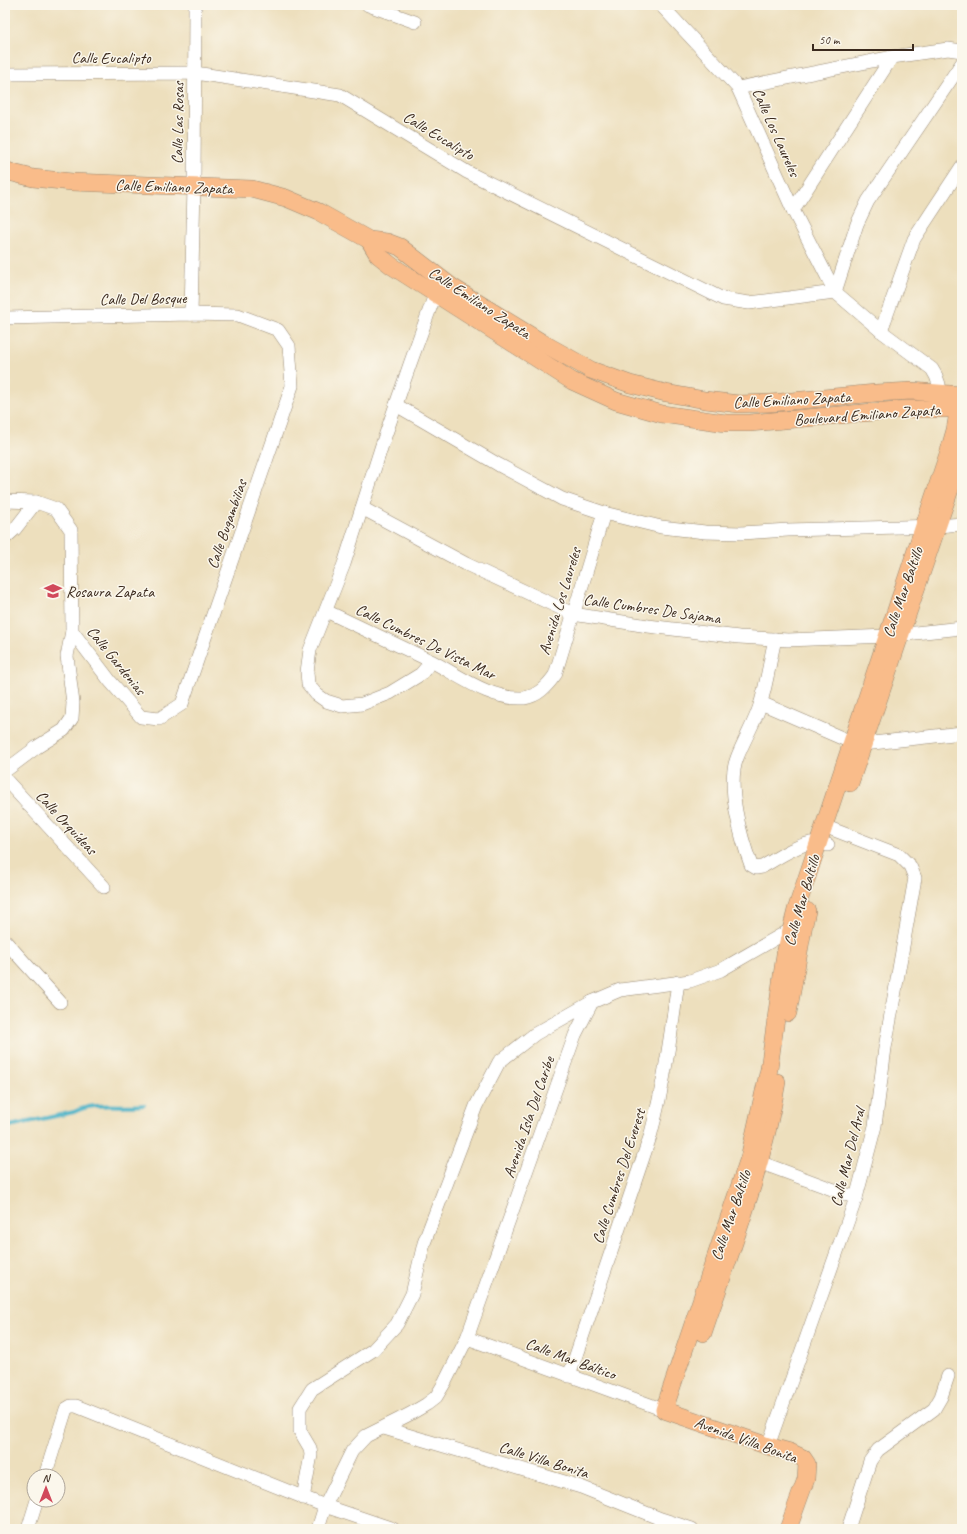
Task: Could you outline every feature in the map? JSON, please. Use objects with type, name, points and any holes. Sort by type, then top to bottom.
[{"type":"main road","name":"Calle Emiliano Zapata","points":[[5,170],[33,178],[72,182],[252,189],[286,198],[319,212],[369,240],[387,242],[400,247],[438,286],[452,287],[541,342],[591,370],[630,384],[666,393],[738,404],[771,403],[912,391],[941,400],[961,400]]},
{"type":"main road","name":"Calle Mar Baltillo","points":[[931,526],[961,400]]},
{"type":"main road","name":"Calle Mar Baltillo","points":[[670,1412],[771,1116],[796,931],[819,871],[826,836],[931,526],[962,454]]},
{"type":"main road","name":"Avenida Villa Bonita","points":[[670,1412],[768,1446],[790,1452],[803,1458],[807,1464],[806,1479],[788,1529]]},
{"type":"street","name":"Calle Las Rosas","points":[[191,314],[194,186],[195,5]]},
{"type":"street","points":[[368,5],[415,22]]},
{"type":"street","name":"Calle Los Laureles","points":[[661,5],[738,88],[793,210],[835,292]]},
{"type":"street","points":[[738,88],[892,57],[948,49],[962,51]]},
{"type":"street","points":[[793,210],[892,57]]},
{"type":"street","points":[[941,400],[936,374],[932,369],[880,330],[835,292],[857,224],[868,201],[962,63]]},
{"type":"street","name":"Calle Eucalipto","points":[[5,74],[195,73],[340,95],[468,172],[723,299],[749,303],[835,292]]},
{"type":"street","points":[[880,330],[914,239],[962,166]]},
{"type":"street","points":[[432,662],[421,674],[390,693],[362,704],[342,706],[326,701],[316,694],[308,684],[307,672],[310,650],[344,564],[396,405],[438,286]]},
{"type":"street","name":"Calle Del Bosque","points":[[5,318],[191,314],[238,315],[278,330]]},
{"type":"street","name":"Calle Bugambilias","points":[[159,720],[182,704],[292,386],[289,346],[278,330]]},
{"type":"street","points":[[396,405],[499,465],[562,499],[604,513],[661,527],[705,532],[741,533],[962,524]]},
{"type":"street","name":"Calle Gardenias","points":[[5,501],[36,502],[56,509],[71,530],[72,631],[110,681],[141,717],[159,720]]},
{"type":"street","points":[[5,538],[15,529],[36,502]]},
{"type":"street","name":"Calle Cumbres De Sajama","points":[[362,508],[466,564],[573,614],[724,636],[788,640],[894,635],[962,628]]},
{"type":"street","name":"Avenida Los Laureles","points":[[537,694],[547,685],[554,675],[604,513]]},
{"type":"street","name":"Calle Cumbres De Vista Mar","points":[[326,611],[432,662],[488,692],[507,697],[524,698],[537,694]]},
{"type":"street","points":[[5,771],[37,747],[64,730],[72,718],[73,703],[67,656],[72,631]]},
{"type":"street","points":[[775,639],[761,703],[736,759],[734,792],[741,838],[751,865],[756,868],[762,867],[800,846],[826,836]]},
{"type":"street","points":[[761,703],[858,743],[962,733]]},
{"type":"street","name":"Calle Orquídeas","points":[[5,779],[104,887]]},
{"type":"street","name":"Calle Mar Del Aral","points":[[768,1446],[856,1198],[875,1126],[885,1048],[915,878],[910,866],[899,855],[826,836]]},
{"type":"street","points":[[303,1498],[311,1455],[310,1448],[300,1431],[300,1408],[312,1389],[373,1350],[397,1324],[412,1294],[424,1244],[476,1106],[499,1062],[535,1034],[592,1002],[620,990],[690,981],[720,970],[796,931]]},
{"type":"street","points":[[5,941],[60,1002]]},
{"type":"street","name":"Calle Cumbres Del Everest","points":[[569,1376],[650,1137],[668,1056],[678,982]]},
{"type":"street","name":"Avenida Isla Del Caribe","points":[[318,1529],[325,1506],[352,1451],[366,1436],[384,1428],[427,1404],[436,1397],[445,1382],[467,1338],[575,1035],[592,1002]]},
{"type":"street","points":[[755,1161],[856,1198]]},
{"type":"street","name":"Calle Mar Báltico","points":[[467,1338],[670,1412]]},
{"type":"street","points":[[848,1529],[870,1461],[878,1450],[934,1409],[941,1397],[948,1376]]},
{"type":"street","points":[[48,1468],[66,1409],[71,1406],[76,1406],[303,1498],[392,1529]]},
{"type":"street","name":"Calle Villa Bonita","points":[[384,1428],[581,1487],[662,1524],[692,1529]]},
{"type":"street","points":[[28,1529],[35,1508]]},
{"type":"waterway","points":[[5,1127],[91,1107],[144,1105]]},
{"type":"place","name":"Rosaura Zapata","points":[[53,591]]}]
